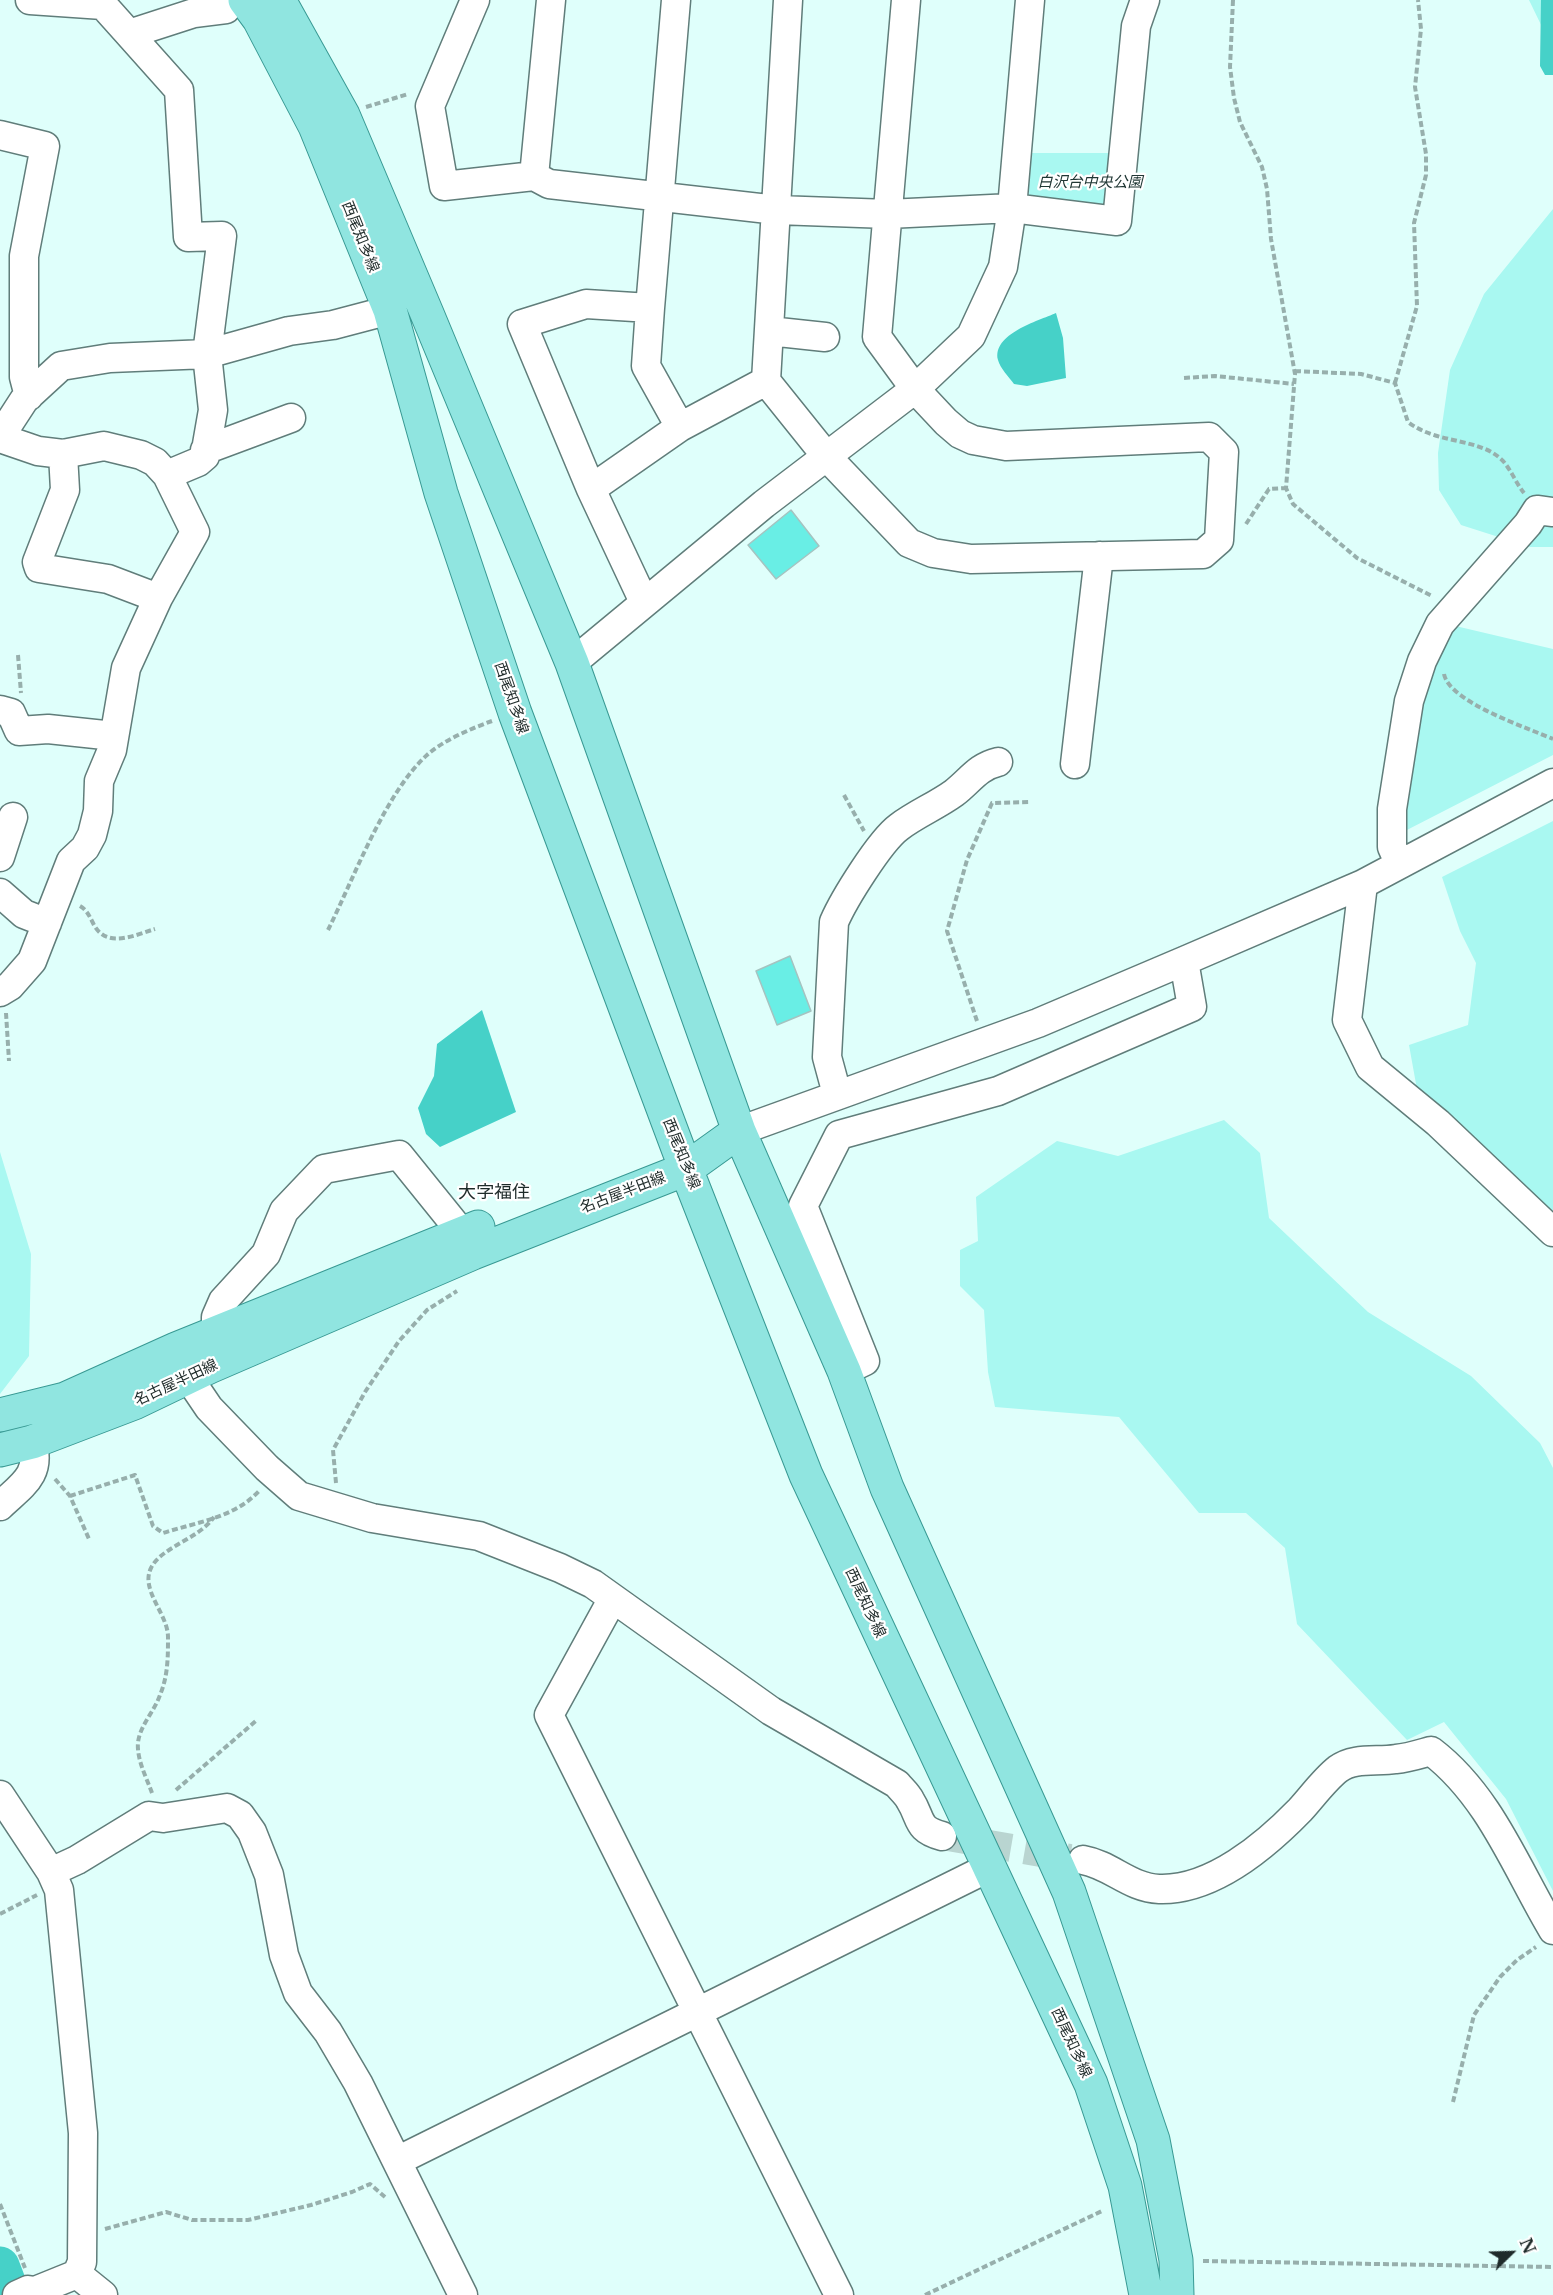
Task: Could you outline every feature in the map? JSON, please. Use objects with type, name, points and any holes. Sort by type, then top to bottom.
[{"type":"main road","points":[[279,0],[343,114],[572,663],[740,1131],[844,1371],[887,1488],[1069,1892],[1153,2140],[1176,2260],[1177,2295]]},
{"type":"main road","name":"西尾知多線","points":[[235,4],[259,19],[315,126],[390,310],[441,493],[515,713],[682,1160],[806,1475],[1091,2084],[1129,2204],[1146,2295]]},
{"type":"main road","name":"名古屋半田線","points":[[0,1450],[32,1442],[134,1403],[188,1377],[682,1160],[740,1131]]},
{"type":"main road","name":"名古屋半田線","points":[[0,1415],[65,1399],[216,1333],[462,1233],[682,1160]]},
{"type":"street","points":[[30,0],[103,5],[179,90],[188,237],[222,236],[207,354],[213,410],[205,456],[198,462],[167,475]]},
{"type":"street","points":[[475,0],[430,106],[444,186],[534,176],[549,184],[777,210],[888,214],[1012,208],[1117,221],[1136,26],[1145,0]]},
{"type":"street","points":[[534,176],[551,0]]},
{"type":"street","points":[[676,0],[646,366],[680,427]]},
{"type":"street","points":[[788,0],[766,381],[827,457],[909,543],[933,553],[971,559],[1203,554],[1219,540],[1224,452],[1209,437],[991,446],[960,434],[915,389],[877,337],[906,0]]},
{"type":"street","points":[[572,663],[756,510],[915,389],[970,336],[1003,267],[1012,208],[1030,0]]},
{"type":"street","points":[[129,34],[194,13],[235,4]]},
{"type":"street","points":[[0,135],[45,146],[24,256],[24,377],[29,396]]},
{"type":"street","points":[[644,602],[591,489],[522,324],[586,304],[650,308]]},
{"type":"street","points":[[0,430],[9,423],[29,396],[61,366],[110,358],[207,354],[288,332],[333,325],[390,310]]},
{"type":"street","points":[[769,331],[825,337]]},
{"type":"street","points":[[591,489],[680,427],[766,381]]},
{"type":"street","points":[[206,450],[291,418]]},
{"type":"street","points":[[0,438],[38,451],[63,454],[104,446],[141,455],[155,462],[167,475],[195,532],[158,598],[126,668],[112,750],[99,782],[98,811],[92,835],[85,848],[71,861],[32,961],[10,986],[1,991]]},
{"type":"street","points":[[63,454],[65,490],[37,562],[39,568],[108,579],[158,598]]},
{"type":"street","points":[[1399,863],[1392,847],[1391,829],[1409,701],[1422,662],[1440,624],[1528,524],[1545,511]]},
{"type":"street","points":[[1075,764],[1099,555]]},
{"type":"street","points":[[6,713],[19,730],[48,729],[114,736]]},
{"type":"street","points":[[837,1094],[827,1057],[834,922],[841,906],[898,827],[939,804],[960,788],[979,768],[998,762]]},
{"type":"street","points":[[740,1131],[1038,1023],[1184,961],[1363,884],[1553,783]]},
{"type":"street","points":[[0,856],[13,817]]},
{"type":"street","points":[[1363,884],[1347,1020],[1370,1067],[1438,1124],[1553,1232]]},
{"type":"street","points":[[0,893],[24,914],[47,923]]},
{"type":"street","points":[[844,1371],[865,1361],[803,1206],[839,1135],[998,1091],[1192,1007],[1184,961]]},
{"type":"street","points":[[216,1333],[216,1317],[223,1301],[266,1254],[284,1211],[324,1169],[399,1155],[462,1233]]},
{"type":"street","points":[[188,1377],[209,1408],[299,1496],[372,1518],[479,1536],[560,1568],[592,1584],[771,1711],[897,1784],[911,1800],[922,1826],[929,1832],[942,1836]]},
{"type":"street","points":[[0,1506],[28,1479],[34,1468],[36,1453],[32,1442]]},
{"type":"street","points":[[612,1600],[549,1715],[839,2295]]},
{"type":"street","points":[[1083,1860],[1096,1863],[1143,1888],[1163,1889],[1182,1886],[1210,1877],[1251,1855],[1338,1769],[1355,1761],[1396,1759],[1431,1751],[1452,1767],[1475,1795],[1509,1848],[1546,1938]]},
{"type":"street","points":[[0,1796],[53,1877],[62,1907],[83,2133],[82,2262],[77,2274],[29,2293]]},
{"type":"street","points":[[53,1877],[153,1811],[163,1818],[226,1808],[240,1815],[252,1832],[269,1875],[284,1955],[298,1993],[328,2032],[358,2083],[463,2295]]},
{"type":"street","points":[[397,2161],[988,1868]]},
{"type":"street","points":[[77,2274],[103,2295]]},
{"type":"path","points":[[1233,0],[1230,67],[1234,98],[1240,122],[1262,167],[1267,189],[1271,239],[1295,371],[1286,488],[1293,504],[1357,558],[1454,609]]},
{"type":"path","points":[[1418,0],[1421,29],[1415,87],[1426,154],[1426,176],[1414,223],[1418,306],[1395,383],[1408,422],[1439,438],[1485,448],[1503,461],[1545,511]]},
{"type":"path","points":[[343,114],[423,89],[430,106]]},
{"type":"path","points":[[1295,371],[1361,374],[1395,383]]},
{"type":"path","points":[[1184,378],[1215,376],[1294,384]]},
{"type":"path","points":[[1212,546],[1228,551],[1269,489],[1286,488]]},
{"type":"path","points":[[6,713],[23,685],[18,655]]},
{"type":"path","points":[[1443,669],[1446,681],[1452,689],[1489,711],[1553,739]]},
{"type":"path","points":[[328,930],[386,813],[414,769],[438,747],[479,726],[515,713]]},
{"type":"path","points":[[844,795],[877,854]]},
{"type":"path","points":[[984,1042],[947,931],[967,860],[992,802],[1029,802]]},
{"type":"path","points":[[58,895],[85,909],[97,930],[106,937],[123,939],[155,929]]},
{"type":"path","points":[[1,991],[6,998],[9,1061]]},
{"type":"path","points":[[333,1506],[337,1493],[333,1450],[365,1392],[399,1341],[427,1310],[464,1287]]},
{"type":"path","points":[[49,1472],[70,1496],[89,1539]]},
{"type":"path","points":[[70,1496],[135,1475],[153,1527],[163,1533],[230,1514],[247,1504],[275,1475]]},
{"type":"path","points":[[214,1517],[205,1530],[159,1559],[151,1567],[148,1576],[151,1592],[168,1629],[168,1662],[164,1683],[160,1697],[143,1728],[138,1748],[153,1811],[257,1720]]},
{"type":"path","points":[[0,1914],[53,1877]]},
{"type":"path","points":[[1453,2102],[1474,2015],[1500,1977],[1517,1960],[1546,1938]]},
{"type":"path","points":[[84,2234],[124,2226],[166,2212],[192,2220],[248,2220],[311,2205],[370,2184],[378,2188],[390,2204]]},
{"type":"path","points":[[0,2204],[29,2293]]},
{"type":"path","points":[[925,2295],[1112,2206],[1129,2204]]},
{"type":"path","points":[[1176,2260],[1553,2267]]},
{"type":"green space","points":[[1529,0],[1553,0],[1544,31]]},
{"type":"green space","name":"白沢台中央公園","points":[[1030,153],[1123,153],[1117,221],[1028,203]]},
{"type":"green space","points":[[1553,209],[1553,547],[1530,547],[1461,525],[1439,490],[1438,453],[1450,370],[1484,294]]},
{"type":"green space","points":[[1447,624],[1553,649],[1553,755],[1403,832],[1415,726]]},
{"type":"green space","points":[[1553,821],[1553,1211],[1418,1095],[1409,1045],[1468,1025],[1476,963],[1460,931],[1442,877]]},
{"type":"green space","points":[[1224,1120],[1260,1153],[1269,1218],[1368,1312],[1471,1376],[1540,1443],[1553,1468],[1553,1891],[1506,1799],[1444,1722],[1407,1740],[1297,1624],[1285,1548],[1246,1513],[1199,1513],[1119,1417],[995,1407],[988,1372],[984,1310],[960,1286],[960,1250],[978,1241],[976,1197],[1057,1141],[1118,1156]]},
{"type":"green space","points":[[0,1152],[31,1254],[29,1356],[0,1394]]},
{"type":"shaded area","points":[[1541,0],[1553,0],[1553,75],[1545,75],[1540,66]]},
{"type":"shaded area","points":[[1056,313],[1063,338],[1066,378],[1027,386],[1014,384],[998,360],[998,351],[1002,343],[1018,330]]},
{"type":"shaded area","points":[[482,1010],[516,1112],[440,1147],[426,1134],[418,1108],[434,1076],[437,1044]]},
{"type":"building","points":[[791,510],[819,546],[776,579],[748,545]]},
{"type":"building","points":[[790,956],[811,1011],[777,1025],[756,971]]},
{"type":"waterway","points":[[0,2266],[11,2295]]},
{"type":"tunnel","points":[[942,1836],[1070,1858]]},
{"type":"district","name":"大字福住","points":[[494,1193]]}]
